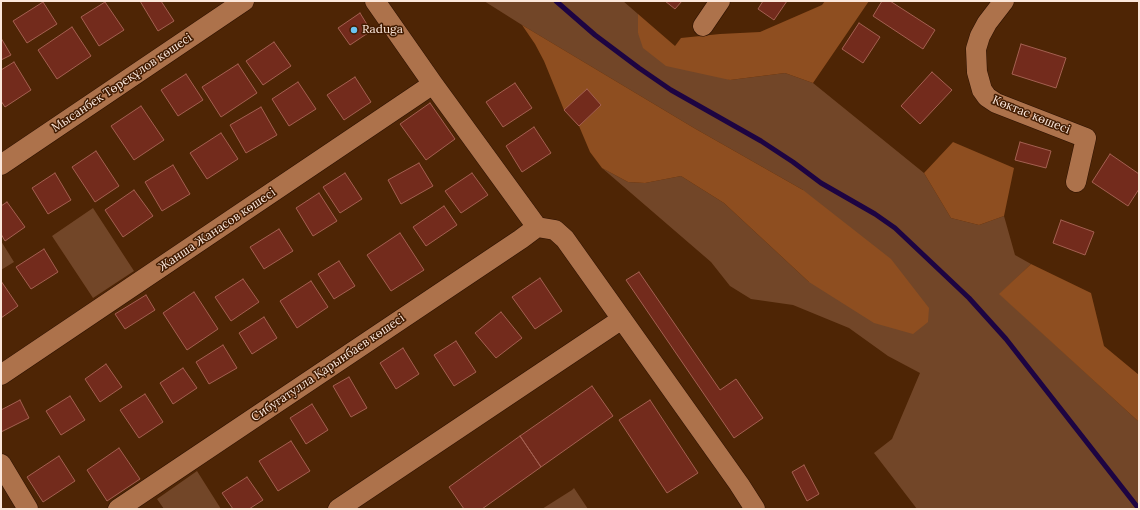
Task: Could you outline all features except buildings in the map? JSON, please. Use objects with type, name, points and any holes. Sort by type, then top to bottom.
[{"type":"street","name":"Мысанбек Төреқұлов көшесі","points":[[1,165],[244,1]]},
{"type":"street","points":[[375,1],[433,84],[537,227],[555,230],[566,239],[740,484],[755,509]]},
{"type":"street","points":[[703,26],[720,1]]},
{"type":"street","name":"Көктас көшесі","points":[[1004,1],[987,23],[980,36],[976,49],[977,72],[982,90],[986,97],[996,103],[1086,138],[1076,182]]},
{"type":"street","name":"Жанша Жанасов көшесі","points":[[1,375],[433,84]]},
{"type":"street","name":"Сибуғатулла Қарынбаев көшесі","points":[[118,509],[537,227]]},
{"type":"street","points":[[338,509],[622,319]]},
{"type":"street","points":[[1,464],[28,509]]},
{"type":"shaded area","points":[[484,1],[623,1],[638,14],[638,33],[730,80],[785,73],[813,83],[924,173],[951,218],[979,225],[1004,216],[1015,255],[1031,264],[1000,294],[1139,422],[1139,509],[917,509],[874,453],[892,439],[920,373],[888,356],[849,328],[793,305],[751,299],[730,286],[711,262],[602,168],[628,182],[645,183],[681,176],[724,203],[809,282],[803,190],[694,128]]},
{"type":"shaded area","points":[[825,1],[869,1],[813,83],[785,73],[730,80],[666,66],[643,48],[638,33],[638,14],[675,46],[681,38],[760,32],[822,5]]},
{"type":"shaded area","points":[[522,25],[694,128],[803,190],[891,259],[929,308],[928,322],[913,334],[874,323],[809,282],[724,203],[681,176],[645,183],[628,182],[602,168],[590,152],[579,126],[601,105],[587,90],[564,110],[544,61]]},
{"type":"shaded area","points":[[953,142],[1014,168],[1004,216],[979,225],[951,218],[924,173]]},
{"type":"shaded area","points":[[93,208],[134,271],[93,298],[52,236]]},
{"type":"shaded area","points":[[1,241],[14,262],[1,270]]},
{"type":"shaded area","points":[[1031,264],[1091,293],[1104,346],[1139,375],[1139,422],[999,294]]},
{"type":"shaded area","points":[[197,471],[221,509],[164,509],[157,499]]},
{"type":"shaded area","points":[[574,488],[588,509],[542,509],[572,490]]},
{"type":"waterway","points":[[556,1],[595,35],[671,90],[761,141],[821,183],[875,214],[895,228],[969,298],[1006,339],[1139,509]]},
{"type":"place","name":"Raduga","points":[[354,30]]}]
